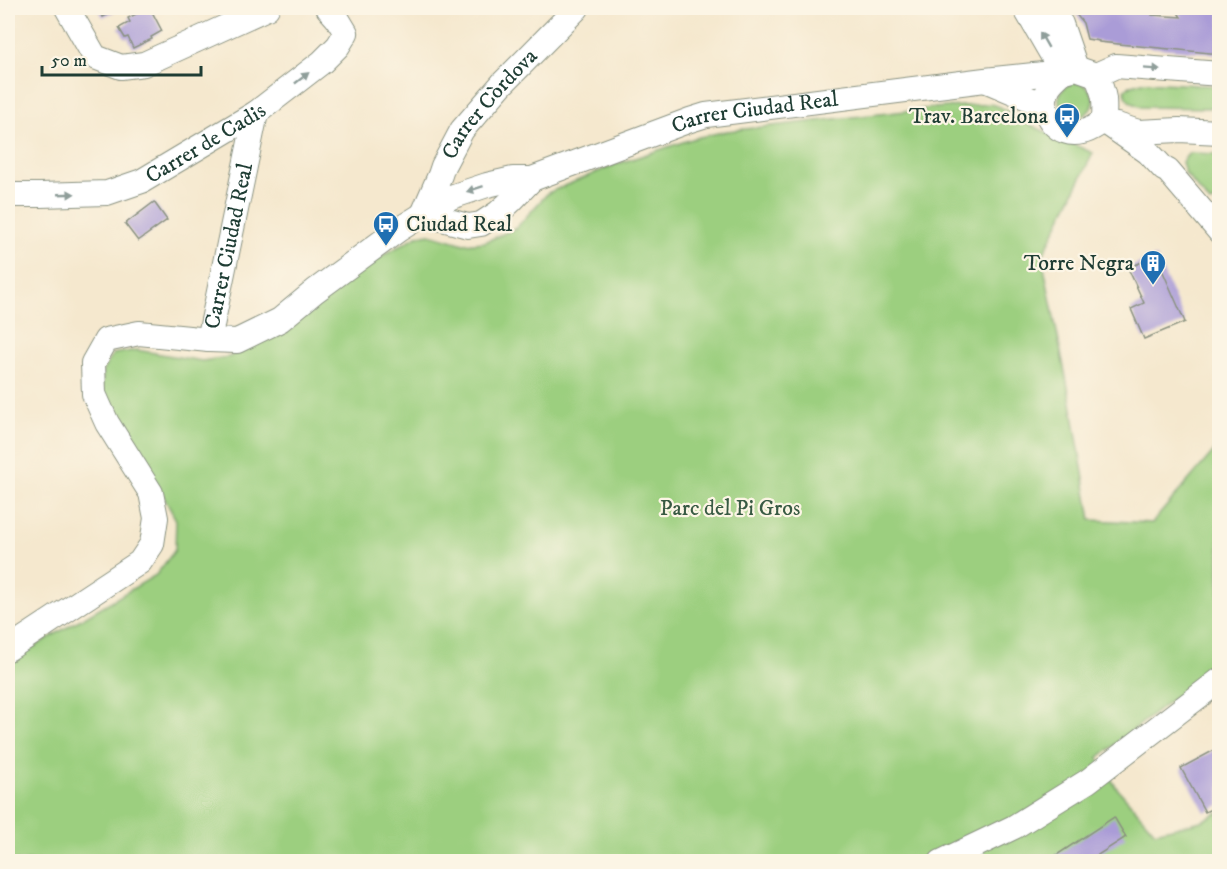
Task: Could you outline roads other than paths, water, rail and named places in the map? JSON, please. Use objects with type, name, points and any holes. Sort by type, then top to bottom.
[{"type":"street","points":[[67,8],[95,57],[121,67],[144,64],[267,8]]},
{"type":"street","name":"Carrer de Cadis","points":[[8,195],[107,193],[142,181],[256,113],[322,62],[338,46],[345,33],[337,18],[328,8]]},
{"type":"street","name":"Carrer Còrdova","points":[[423,214],[442,166],[462,130],[502,84],[578,8]]},
{"type":"street","points":[[1025,8],[1078,72],[1103,90],[1098,118],[1107,137],[1135,155],[1168,171],[1220,232]]},
{"type":"street","points":[[1049,8],[1062,24],[1078,72]]},
{"type":"street","name":"Carrer Ciudad Real","points":[[256,113],[208,340],[237,341],[280,320],[398,230],[451,197],[513,179],[532,179],[706,115],[1116,66],[1220,74]]},
{"type":"street","points":[[1078,72],[1051,83],[1044,105],[1049,120],[1067,133],[1098,118],[1138,132],[1220,132]]},
{"type":"street","points":[[985,80],[1044,105]]},
{"type":"street","points":[[1164,169],[1166,131]]},
{"type":"street","name":"Carrer Ciudad Real","points":[[423,214],[468,226],[481,224],[498,213],[532,179]]},
{"type":"street","points":[[8,650],[140,562],[152,544],[156,518],[151,493],[107,423],[94,394],[93,363],[106,340],[139,333],[208,340]]},
{"type":"street","points":[[941,861],[1014,827],[1088,781],[1220,680]]},
{"type":"place","name":"Trav. Barcelona","points":[[1067,139]]},
{"type":"place","name":"Ciudad Real","points":[[386,247]]},
{"type":"place","name":"Torre Negra","points":[[1153,286]]},
{"type":"park label","name":"Parc del Pi Gros","points":[[730,508]]}]
